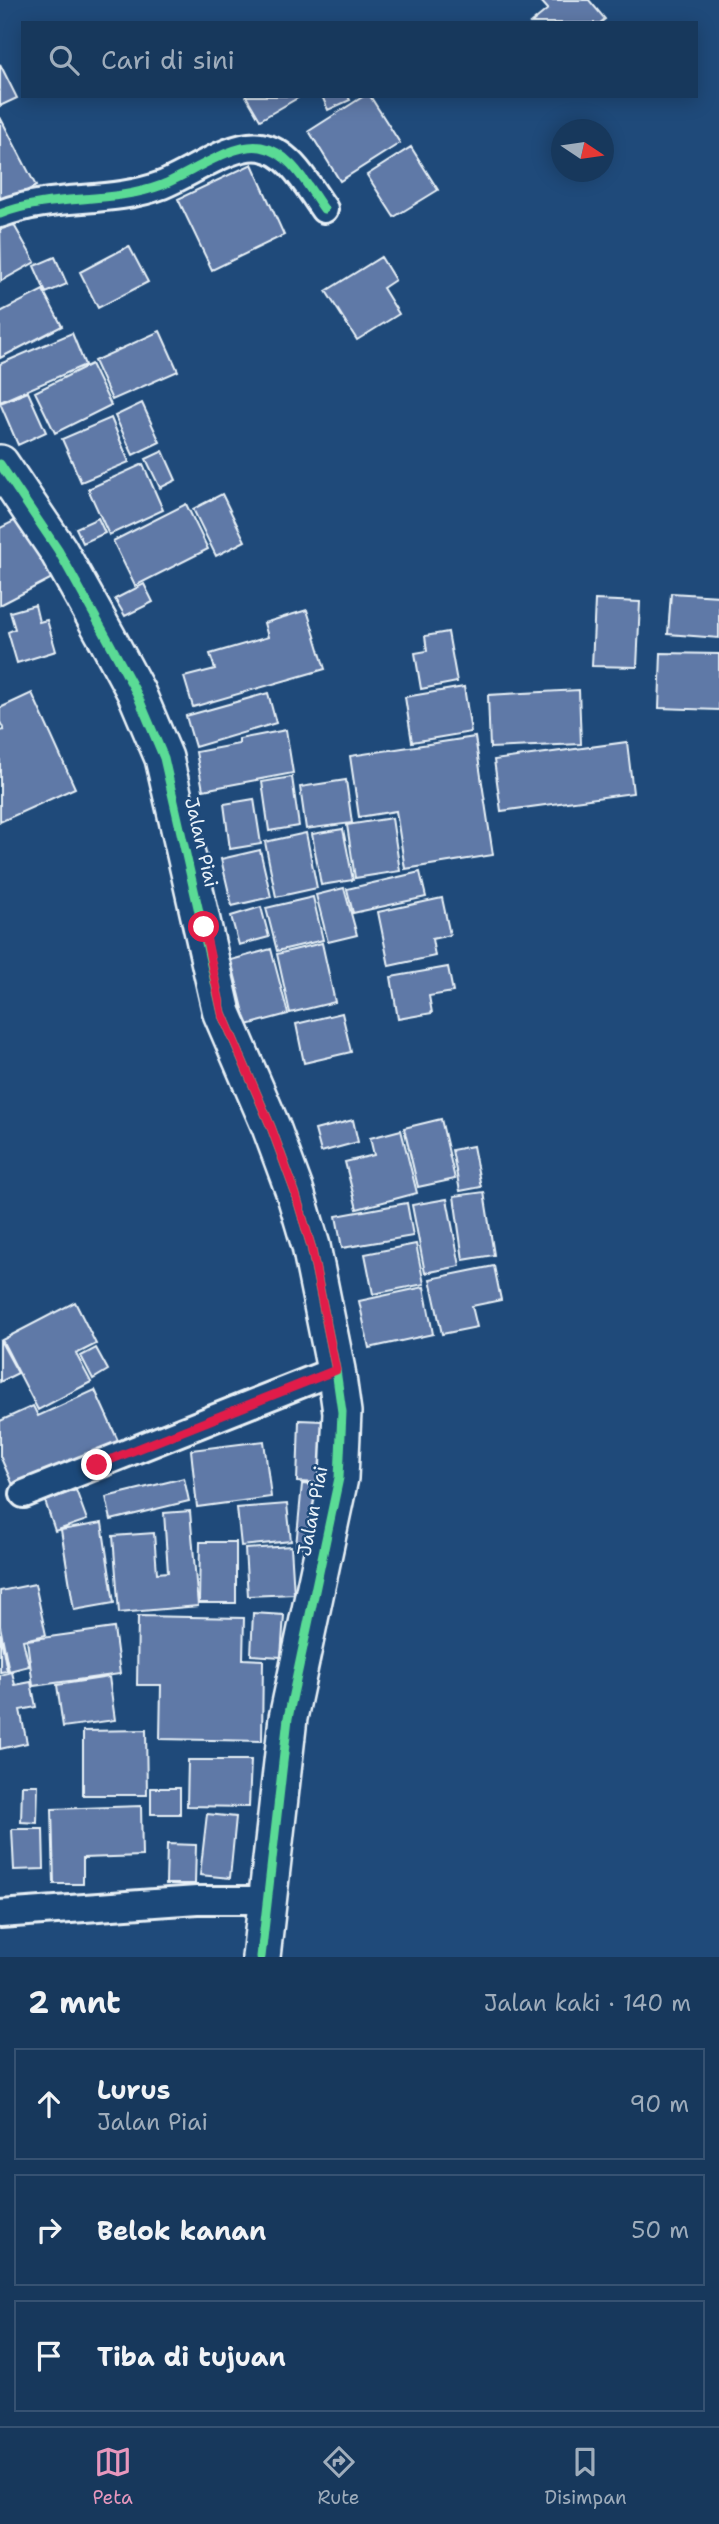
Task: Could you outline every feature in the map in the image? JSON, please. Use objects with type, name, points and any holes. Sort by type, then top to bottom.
[{"type":"street","points":[[0,214],[37,204],[113,198],[161,185],[243,147],[261,147],[277,152],[292,166],[324,209]]},
{"type":"street","name":"Jalan Piai","points":[[0,464],[58,550],[136,692],[164,758],[222,1013],[271,1127],[295,1192],[311,1246],[336,1370],[342,1412],[339,1478],[288,1717],[261,1957]]},
{"type":"street","points":[[24,1494],[336,1370]]},
{"type":"street","points":[[0,1914],[197,1900],[266,1900]]},
{"type":"building","points":[[540,0],[589,0],[605,19],[533,21],[548,9]]},
{"type":"building","points":[[0,64],[17,98],[0,106]]},
{"type":"building","points":[[247,98],[298,98],[260,120]]},
{"type":"building","points":[[323,98],[349,98],[350,100],[328,110]]},
{"type":"building","points":[[361,98],[371,98],[400,143],[340,181],[309,131]]},
{"type":"building","points":[[0,117],[36,186],[0,205]]},
{"type":"building","points":[[411,147],[438,190],[394,217],[367,175]]},
{"type":"building","points":[[252,164],[284,235],[212,270],[178,199]]},
{"type":"building","points":[[10,218],[35,262],[1,281],[0,224]]},
{"type":"building","points":[[129,246],[148,282],[98,308],[80,272]]},
{"type":"building","points":[[55,257],[67,284],[46,293],[34,266]]},
{"type":"building","points":[[381,257],[395,280],[383,288],[399,314],[357,340],[326,291]]},
{"type":"building","points":[[43,290],[62,326],[0,358],[0,312]]},
{"type":"building","points":[[160,331],[178,371],[112,400],[94,361]]},
{"type":"building","points":[[72,333],[85,365],[0,402],[0,364]]},
{"type":"building","points":[[91,364],[111,405],[55,433],[35,392]]},
{"type":"building","points":[[28,392],[46,432],[18,445],[0,403]]},
{"type":"building","points":[[142,403],[160,442],[133,455],[115,416]]},
{"type":"building","points":[[111,418],[129,462],[81,482],[62,439]]},
{"type":"building","points":[[163,451],[176,480],[160,488],[146,459]]},
{"type":"building","points":[[143,464],[163,510],[109,535],[88,489]]},
{"type":"building","points":[[222,494],[245,541],[216,556],[193,509]]},
{"type":"building","points":[[186,504],[208,549],[135,586],[113,541]]},
{"type":"building","points":[[26,515],[56,576],[0,605],[0,528]]},
{"type":"building","points":[[98,518],[105,533],[83,543],[76,528]]},
{"type":"building","points":[[144,584],[153,602],[125,616],[115,599]]},
{"type":"building","points":[[671,593],[719,596],[719,638],[668,634]]},
{"type":"building","points":[[595,600],[640,602],[637,667],[592,666]]},
{"type":"building","points":[[35,605],[39,622],[47,620],[56,651],[17,663],[8,632],[15,629],[10,612]]},
{"type":"building","points":[[307,610],[325,669],[193,707],[184,677],[215,669],[210,654],[268,637],[264,623]]},
{"type":"building","points":[[448,632],[457,682],[421,689],[415,653],[427,651],[425,636]]},
{"type":"building","points":[[661,653],[719,654],[719,710],[659,708]]},
{"type":"building","points":[[464,687],[471,732],[412,742],[405,697]]},
{"type":"building","points":[[579,690],[581,744],[490,748],[488,695]]},
{"type":"building","points":[[32,693],[75,788],[0,822],[0,731],[4,730],[0,722],[0,708]]},
{"type":"building","points":[[268,693],[276,723],[195,747],[186,716]]},
{"type":"building","points":[[286,730],[293,773],[203,790],[196,752],[239,744],[239,739]]},
{"type":"building","points":[[475,737],[493,855],[405,869],[396,811],[359,817],[350,756]]},
{"type":"building","points":[[627,742],[633,793],[501,811],[494,760]]},
{"type":"building","points":[[292,777],[299,826],[269,831],[262,782]]},
{"type":"building","points":[[346,780],[352,823],[306,829],[300,787]]},
{"type":"building","points":[[254,799],[261,844],[230,849],[224,804]]},
{"type":"building","points":[[392,818],[400,871],[355,878],[347,825]]},
{"type":"building","points":[[343,829],[353,880],[321,885],[312,834]]},
{"type":"building","points":[[306,833],[317,888],[276,897],[265,842]]},
{"type":"building","points":[[260,850],[271,897],[232,906],[221,859]]},
{"type":"building","points":[[420,872],[426,897],[353,913],[347,889]]},
{"type":"building","points":[[344,888],[357,935],[328,942],[316,895]]},
{"type":"building","points":[[313,897],[323,940],[277,951],[266,908]]},
{"type":"building","points":[[442,898],[450,935],[432,939],[435,956],[389,966],[378,912]]},
{"type":"building","points":[[261,907],[269,937],[239,945],[231,916]]},
{"type":"building","points":[[322,943],[335,1002],[290,1013],[277,954]]},
{"type":"building","points":[[271,949],[288,1014],[247,1025],[231,960]]},
{"type":"building","points":[[448,967],[453,992],[429,996],[432,1013],[398,1019],[391,977]]},
{"type":"building","points":[[342,1013],[351,1052],[304,1063],[296,1024]]},
{"type":"building","points":[[441,1119],[455,1179],[418,1187],[404,1128]]},
{"type":"building","points":[[353,1120],[358,1142],[321,1152],[315,1130]]},
{"type":"building","points":[[401,1130],[417,1193],[357,1209],[345,1162],[374,1155],[370,1138]]},
{"type":"building","points":[[473,1146],[481,1187],[460,1191],[452,1150]]},
{"type":"building","points":[[484,1192],[494,1255],[463,1260],[454,1196]]},
{"type":"building","points":[[447,1199],[460,1266],[425,1273],[412,1205]]},
{"type":"building","points":[[407,1203],[413,1236],[342,1248],[336,1216]]},
{"type":"building","points":[[416,1244],[424,1284],[373,1294],[365,1254]]},
{"type":"building","points":[[494,1266],[501,1300],[472,1306],[477,1327],[442,1334],[430,1279]]},
{"type":"building","points":[[424,1287],[433,1334],[369,1348],[359,1301]]},
{"type":"building","points":[[75,1302],[96,1344],[76,1354],[91,1382],[38,1410],[2,1340]]},
{"type":"building","points":[[0,1340],[18,1373],[0,1382]]},
{"type":"building","points":[[96,1348],[108,1370],[93,1379],[81,1356]]},
{"type":"building","points":[[95,1390],[120,1445],[16,1492],[0,1456],[0,1421],[33,1406],[38,1416]]},
{"type":"building","points":[[299,1420],[323,1421],[321,1483],[297,1482]]},
{"type":"building","points":[[264,1441],[271,1497],[197,1507],[191,1450]]},
{"type":"building","points":[[184,1478],[189,1501],[111,1520],[106,1497]]},
{"type":"building","points":[[302,1484],[324,1486],[318,1548],[296,1546]]},
{"type":"building","points":[[76,1490],[87,1520],[55,1531],[45,1501]]},
{"type":"building","points":[[287,1504],[291,1541],[241,1546],[237,1508]]},
{"type":"building","points":[[190,1511],[198,1606],[119,1613],[113,1536],[154,1533],[157,1573],[168,1572],[164,1513]]},
{"type":"building","points":[[102,1523],[114,1603],[74,1610],[61,1530]]},
{"type":"building","points":[[200,1542],[236,1542],[236,1603],[199,1603]]},
{"type":"building","points":[[291,1546],[294,1594],[248,1596],[245,1549]]},
{"type":"building","points":[[35,1584],[46,1635],[23,1640],[29,1666],[9,1671],[0,1626],[0,1591]]},
{"type":"building","points":[[253,1613],[284,1615],[281,1657],[251,1655]]},
{"type":"building","points":[[138,1616],[244,1618],[243,1659],[263,1660],[262,1741],[160,1739],[161,1685],[137,1685]]},
{"type":"building","points":[[114,1628],[120,1674],[33,1686],[27,1640]]},
{"type":"building","points":[[0,1633],[7,1671],[0,1672]]},
{"type":"building","points":[[12,1672],[15,1685],[31,1682],[36,1707],[20,1710],[27,1743],[0,1749],[0,1675]]},
{"type":"building","points":[[109,1677],[115,1720],[63,1727],[57,1685]]},
{"type":"building","points":[[146,1730],[147,1795],[83,1795],[83,1731]]},
{"type":"building","points":[[188,1760],[251,1760],[249,1807],[187,1806]]},
{"type":"building","points":[[22,1785],[38,1785],[37,1823],[21,1822]]},
{"type":"building","points":[[151,1788],[180,1788],[180,1814],[151,1814]]},
{"type":"building","points":[[141,1806],[142,1856],[83,1858],[83,1884],[54,1884],[52,1809]]},
{"type":"building","points":[[207,1814],[236,1817],[230,1878],[200,1875]]},
{"type":"building","points":[[12,1829],[43,1829],[44,1869],[14,1870]]},
{"type":"building","points":[[167,1844],[196,1845],[195,1884],[166,1884]]},
{"type":"cycle path","points":[[0,214],[40,203],[142,191],[162,185],[225,154],[250,147],[272,150],[290,163],[324,209]]},
{"type":"cycle path","points":[[0,464],[58,550],[136,692],[164,758],[222,1013],[271,1127],[295,1192],[311,1246],[336,1370],[342,1412],[339,1478],[288,1718],[261,1957]]},
{"type":"route","points":[[97,1465],[336,1370],[311,1246],[295,1192],[271,1127],[222,1013],[204,927]]}]
